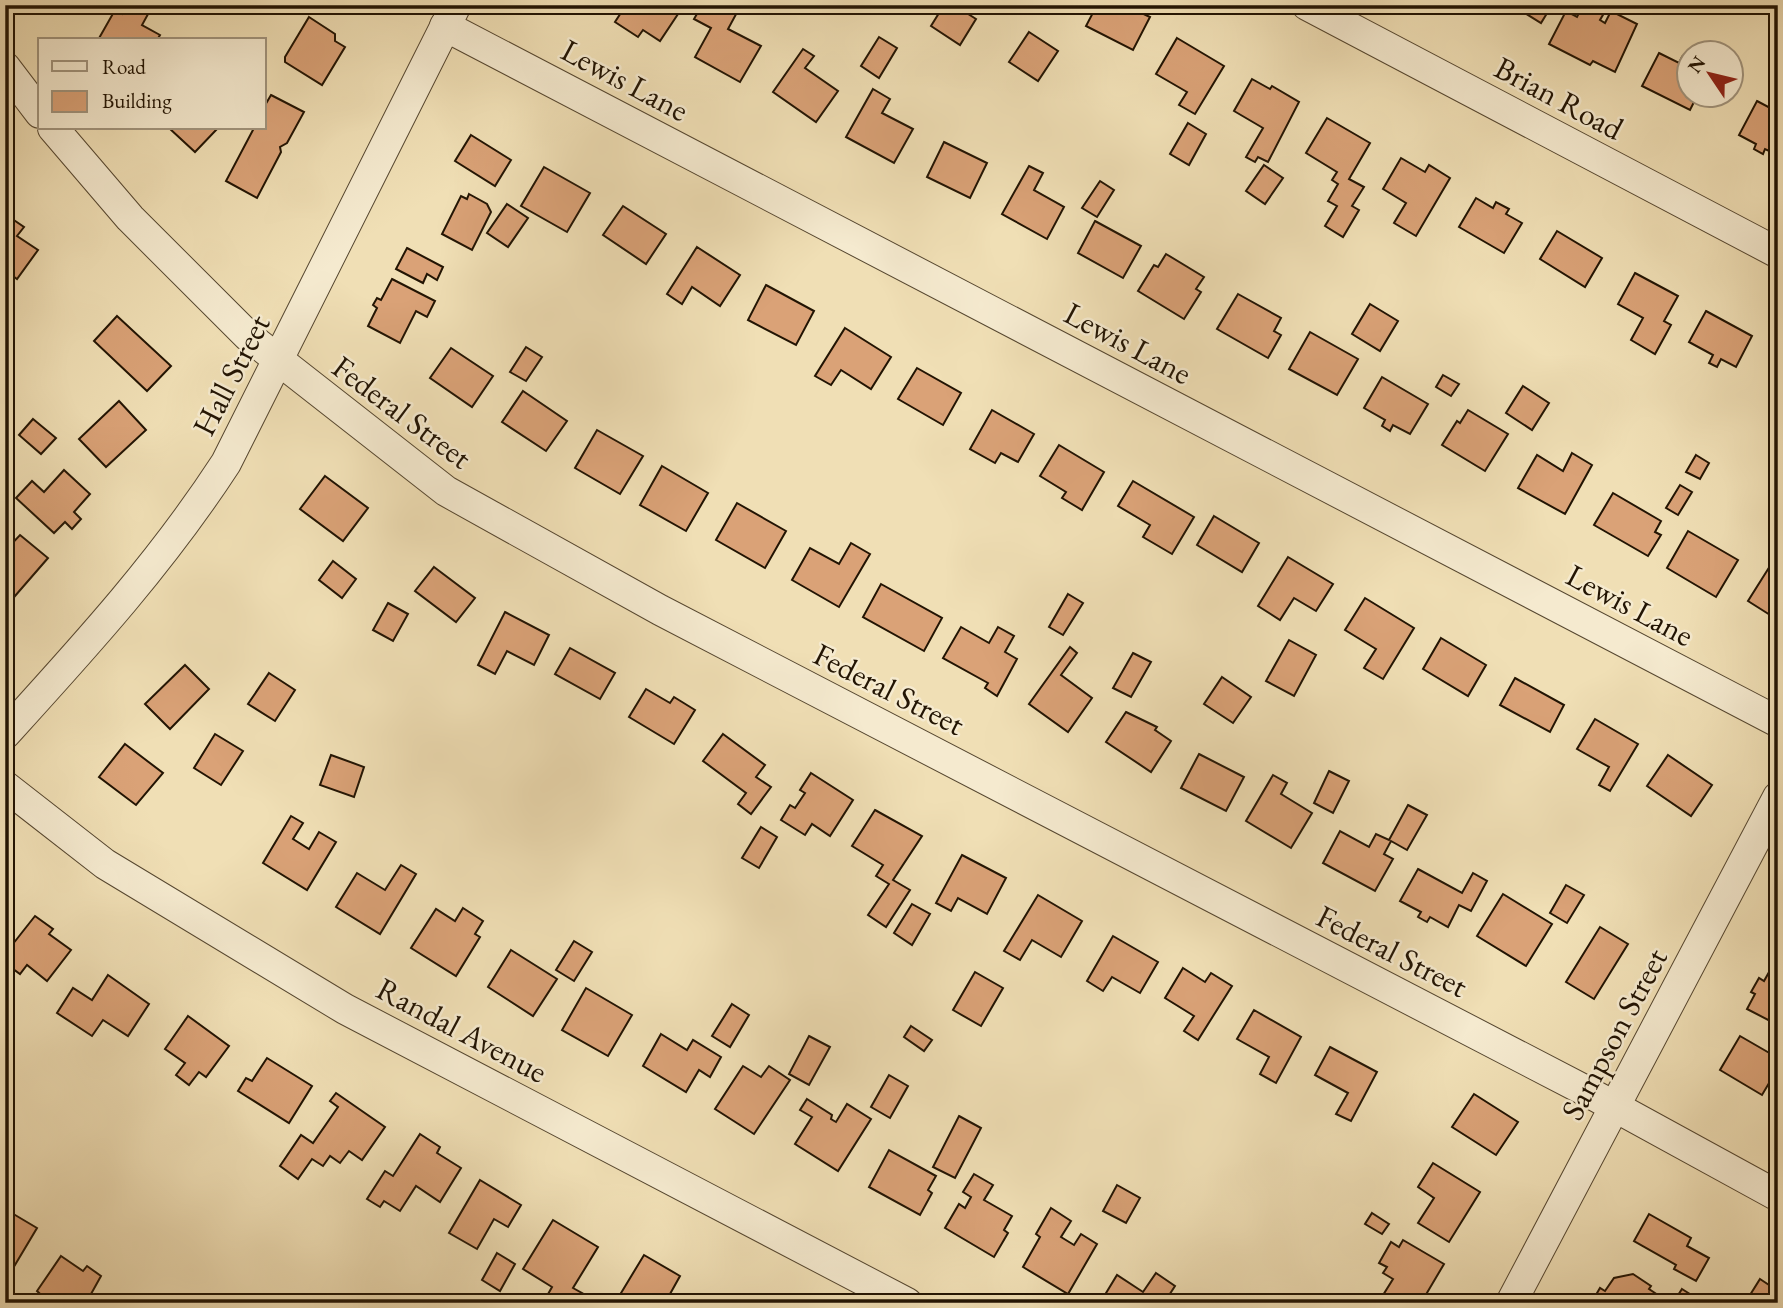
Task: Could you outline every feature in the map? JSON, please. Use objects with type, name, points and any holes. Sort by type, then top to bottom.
[{"type":"street","name":"Brian Road","points":[[1307,5],[1778,253]]},
{"type":"street","name":"Hall Street","points":[[5,734],[134,592],[185,526],[226,463],[450,15]]},
{"type":"street","name":"Lewis Lane","points":[[450,15],[1778,722]]},
{"type":"street","points":[[5,67],[38,110]]},
{"type":"street","name":"Federal Street","points":[[55,130],[130,218],[221,310],[278,361],[446,491],[660,610],[1616,1107],[1778,1196]]},
{"type":"street","name":"Randal Avenue","points":[[5,786],[104,864],[345,1009],[907,1303]]},
{"type":"street","name":"Sampson Street","points":[[1511,1303],[1778,797]]},
{"type":"building","points":[[127,5],[153,5],[142,25],[160,35],[158,38],[99,38],[115,10],[122,14]]},
{"type":"building","points":[[626,5],[678,5],[682,8],[660,41],[643,30],[638,37],[615,22]]},
{"type":"building","points":[[702,5],[741,5],[728,29],[761,46],[740,82],[695,57],[711,28],[694,19]]},
{"type":"building","points":[[944,5],[954,5],[976,19],[960,45],[931,26]]},
{"type":"building","points":[[1097,5],[1126,8],[1127,5],[1137,5],[1135,10],[1150,17],[1133,50],[1086,26]]},
{"type":"building","points":[[1512,5],[1552,5],[1541,23]]},
{"type":"building","points":[[1583,5],[1607,8],[1600,20],[1605,23],[1611,11],[1637,24],[1615,72],[1593,61],[1590,65],[1549,44],[1566,11],[1577,17]]},
{"type":"building","points":[[309,17],[335,34],[335,41],[345,47],[322,85],[285,62],[285,57]]},
{"type":"building","points":[[1029,32],[1058,51],[1038,81],[1009,62]]},
{"type":"building","points":[[879,37],[897,48],[879,78],[861,66]]},
{"type":"building","points":[[1177,38],[1224,66],[1195,114],[1179,105],[1187,92],[1156,74]]},
{"type":"building","points":[[803,49],[814,56],[805,68],[838,91],[816,122],[773,92]]},
{"type":"building","points":[[1659,53],[1674,60],[1674,102],[1642,86]]},
{"type":"building","points":[[1252,79],[1270,89],[1272,86],[1299,102],[1268,162],[1258,157],[1255,162],[1246,157],[1263,128],[1234,111]]},
{"type":"building","points":[[873,89],[890,99],[882,113],[913,129],[894,163],[846,137]]},
{"type":"building","points":[[271,95],[304,112],[287,143],[280,147],[281,152],[257,198],[226,181],[253,130],[266,130],[266,104]]},
{"type":"building","points":[[1757,101],[1778,112],[1778,155],[1765,149],[1763,154],[1754,149],[1756,144],[1739,135]]},
{"type":"building","points":[[1327,118],[1370,143],[1349,179],[1364,187],[1352,206],[1359,210],[1343,237],[1325,226],[1337,206],[1328,201],[1338,184],[1332,180],[1337,172],[1306,153]]},
{"type":"building","points":[[1188,123],[1206,134],[1189,165],[1170,154]]},
{"type":"building","points":[[171,130],[216,130],[195,152]]},
{"type":"building","points":[[471,135],[511,160],[495,186],[455,161]]},
{"type":"building","points":[[944,142],[987,163],[970,198],[927,177]]},
{"type":"building","points":[[1401,158],[1425,172],[1429,165],[1450,178],[1416,236],[1394,223],[1406,203],[1383,189]]},
{"type":"building","points":[[1264,165],[1283,178],[1265,204],[1246,191]]},
{"type":"building","points":[[1029,166],[1043,173],[1034,190],[1064,207],[1047,239],[1002,214]]},
{"type":"building","points":[[544,167],[590,193],[567,232],[521,206]]},
{"type":"building","points":[[1100,181],[1114,190],[1097,217],[1082,208]]},
{"type":"building","points":[[469,194],[487,204],[491,212],[472,250],[442,234],[461,196],[467,199]]},
{"type":"building","points":[[1476,198],[1493,208],[1496,202],[1509,209],[1506,214],[1522,223],[1504,253],[1459,227]]},
{"type":"building","points":[[507,204],[528,218],[508,247],[487,233]]},
{"type":"building","points":[[623,206],[666,234],[646,264],[603,235]]},
{"type":"building","points":[[5,214],[24,227],[17,236],[38,250],[17,279],[5,270]]},
{"type":"building","points":[[1095,221],[1141,246],[1123,278],[1078,253]]},
{"type":"building","points":[[1557,231],[1602,258],[1585,287],[1540,259]]},
{"type":"building","points":[[697,247],[740,275],[720,306],[692,287],[682,304],[667,294]]},
{"type":"building","points":[[407,248],[443,267],[437,280],[427,274],[423,283],[396,269]]},
{"type":"building","points":[[1166,254],[1204,277],[1196,289],[1201,292],[1184,319],[1138,291],[1154,265],[1158,267]]},
{"type":"building","points":[[1635,273],[1678,296],[1664,321],[1671,325],[1655,354],[1631,340],[1643,318],[1618,304]]},
{"type":"building","points":[[392,279],[435,301],[427,317],[416,311],[400,343],[368,326],[377,308],[373,305],[377,298],[381,300]]},
{"type":"building","points":[[766,285],[814,311],[796,345],[748,320]]},
{"type":"building","points":[[1238,294],[1281,318],[1274,331],[1281,335],[1268,358],[1217,329]]},
{"type":"building","points":[[1370,304],[1398,321],[1380,351],[1352,334]]},
{"type":"building","points":[[1706,311],[1752,336],[1736,367],[1721,359],[1717,367],[1709,363],[1713,355],[1689,342]]},
{"type":"building","points":[[117,316],[171,366],[147,391],[94,341]]},
{"type":"building","points":[[845,328],[891,357],[871,389],[841,370],[831,385],[815,376]]},
{"type":"building","points":[[1310,332],[1358,359],[1337,395],[1289,369]]},
{"type":"building","points":[[526,347],[542,357],[526,381],[510,372]]},
{"type":"building","points":[[451,348],[493,376],[472,407],[430,378]]},
{"type":"building","points":[[917,368],[961,393],[943,425],[898,399]]},
{"type":"building","points":[[1443,375],[1459,384],[1451,396],[1436,387]]},
{"type":"building","points":[[1382,377],[1428,404],[1410,434],[1393,425],[1390,431],[1382,426],[1385,420],[1364,408]]},
{"type":"building","points":[[1523,386],[1549,403],[1532,430],[1506,413]]},
{"type":"building","points":[[523,391],[567,421],[546,451],[502,422]]},
{"type":"building","points":[[119,401],[146,430],[106,467],[79,439]]},
{"type":"building","points":[[992,410],[1034,434],[1018,462],[1001,453],[995,463],[970,449]]},
{"type":"building","points":[[1468,410],[1508,434],[1485,471],[1442,445],[1457,421],[1460,423]]},
{"type":"building","points":[[33,419],[56,438],[41,454],[19,435]]},
{"type":"building","points":[[597,430],[643,456],[620,494],[575,468]]},
{"type":"building","points":[[1059,445],[1104,472],[1082,510],[1062,498],[1066,492],[1040,476]]},
{"type":"building","points":[[1572,453],[1592,465],[1565,514],[1518,488],[1537,455],[1563,471]]},
{"type":"building","points":[[1696,455],[1709,463],[1700,479],[1686,472]]},
{"type":"building","points":[[662,466],[708,493],[686,531],[640,505]]},
{"type":"building","points":[[64,470],[90,494],[74,512],[81,519],[72,529],[65,522],[54,533],[16,498],[32,481],[44,492]]},
{"type":"building","points":[[325,476],[368,508],[343,541],[300,509]]},
{"type":"building","points":[[1133,481],[1194,517],[1172,554],[1143,537],[1150,525],[1118,506]]},
{"type":"building","points":[[1680,485],[1692,492],[1678,515],[1666,508]]},
{"type":"building","points":[[1613,493],[1661,521],[1655,532],[1661,535],[1648,556],[1594,525]]},
{"type":"building","points":[[737,503],[786,531],[765,568],[716,540]]},
{"type":"building","points":[[1214,516],[1259,543],[1242,572],[1197,545]]},
{"type":"building","points":[[1688,531],[1738,560],[1716,597],[1667,568]]},
{"type":"building","points":[[20,535],[48,558],[15,596],[5,587],[5,551]]},
{"type":"building","points":[[851,543],[870,554],[839,607],[792,580],[810,548],[839,564]]},
{"type":"building","points":[[1288,557],[1333,584],[1316,611],[1294,598],[1280,620],[1258,606]]},
{"type":"building","points":[[333,561],[356,579],[342,598],[319,580]]},
{"type":"building","points":[[1770,566],[1778,570],[1778,620],[1748,601]]},
{"type":"building","points":[[434,567],[475,598],[456,622],[415,591]]},
{"type":"building","points":[[881,584],[942,618],[924,651],[863,617]]},
{"type":"building","points":[[1068,594],[1083,603],[1063,635],[1049,627]]},
{"type":"building","points":[[1365,598],[1414,628],[1383,679],[1364,668],[1376,649],[1345,630]]},
{"type":"building","points":[[388,603],[408,614],[393,641],[373,630]]},
{"type":"building","points":[[505,612],[549,635],[534,665],[507,651],[495,674],[478,665]]},
{"type":"building","points":[[961,627],[989,643],[998,627],[1014,636],[1005,652],[1017,659],[997,696],[985,688],[988,683],[943,658]]},
{"type":"building","points":[[1441,638],[1486,665],[1468,696],[1423,669]]},
{"type":"building","points":[[1289,640],[1316,655],[1294,696],[1266,681]]},
{"type":"building","points":[[1070,647],[1077,653],[1061,675],[1092,698],[1068,732],[1029,704]]},
{"type":"building","points":[[570,648],[615,673],[600,699],[555,674]]},
{"type":"building","points":[[1133,653],[1151,662],[1131,697],[1113,688]]},
{"type":"building","points":[[185,665],[209,689],[170,729],[145,704]]},
{"type":"building","points":[[269,673],[295,690],[275,721],[248,704]]},
{"type":"building","points":[[1222,677],[1251,697],[1233,723],[1204,704]]},
{"type":"building","points":[[1515,678],[1564,705],[1550,732],[1500,705]]},
{"type":"building","points":[[646,689],[670,703],[674,697],[695,710],[674,744],[629,717]]},
{"type":"building","points":[[1126,712],[1157,727],[1155,730],[1171,741],[1151,772],[1106,742]]},
{"type":"building","points":[[1595,719],[1638,744],[1610,791],[1599,785],[1609,767],[1577,749]]},
{"type":"building","points":[[215,734],[243,751],[221,785],[194,768]]},
{"type":"building","points":[[723,734],[765,765],[756,777],[771,787],[751,814],[738,804],[746,793],[703,761]]},
{"type":"building","points":[[125,744],[163,773],[136,805],[99,777]]},
{"type":"building","points":[[1199,754],[1244,777],[1226,811],[1181,788]]},
{"type":"building","points":[[331,755],[364,767],[354,797],[320,785]]},
{"type":"building","points":[[1668,755],[1712,785],[1691,816],[1647,786]]},
{"type":"building","points":[[1329,771],[1349,781],[1333,813],[1314,803]]},
{"type":"building","points":[[811,773],[853,800],[830,836],[812,824],[805,835],[781,820],[790,805],[795,808],[805,793],[800,790]]},
{"type":"building","points":[[1273,775],[1287,783],[1281,794],[1312,813],[1291,848],[1246,821]]},
{"type":"building","points":[[1408,805],[1427,815],[1407,850],[1391,841],[1384,854],[1393,859],[1375,891],[1323,863],[1340,831],[1369,847],[1376,834],[1389,840]]},
{"type":"building","points":[[875,810],[922,836],[893,880],[910,890],[886,927],[868,915],[889,884],[876,876],[883,865],[852,846]]},
{"type":"building","points":[[291,816],[303,823],[293,839],[309,849],[319,832],[336,842],[307,890],[263,863]]},
{"type":"building","points":[[761,827],[777,837],[759,868],[742,858]]},
{"type":"building","points":[[962,855],[1006,878],[987,914],[958,898],[951,911],[936,903]]},
{"type":"building","points":[[401,865],[416,874],[380,934],[336,907],[357,873],[385,890]]},
{"type":"building","points":[[1418,869],[1462,893],[1473,873],[1487,881],[1471,911],[1459,905],[1448,927],[1430,917],[1427,922],[1418,917],[1421,912],[1400,901]]},
{"type":"building","points":[[1566,885],[1584,895],[1567,923],[1550,913]]},
{"type":"building","points":[[1503,894],[1552,924],[1526,966],[1477,936]]},
{"type":"building","points":[[1038,895],[1082,921],[1061,957],[1032,940],[1020,960],[1004,951]]},
{"type":"building","points":[[912,904],[930,914],[912,945],[894,933]]},
{"type":"building","points":[[463,908],[483,921],[475,934],[480,937],[456,976],[411,948],[436,909],[455,921]]},
{"type":"building","points":[[35,916],[53,929],[49,934],[71,950],[47,981],[27,965],[20,974],[5,963],[5,954]]},
{"type":"building","points":[[1600,927],[1628,944],[1594,999],[1566,982]]},
{"type":"building","points":[[1113,936],[1158,962],[1140,993],[1112,977],[1103,991],[1087,981]]},
{"type":"building","points":[[574,941],[592,952],[574,981],[556,970]]},
{"type":"building","points":[[511,950],[557,979],[533,1016],[488,987]]},
{"type":"building","points":[[1777,958],[1778,1025],[1747,1009],[1755,994],[1751,992],[1759,978],[1764,981]]},
{"type":"building","points":[[1183,968],[1205,982],[1211,973],[1232,986],[1198,1040],[1184,1031],[1194,1016],[1165,998]]},
{"type":"building","points":[[975,972],[1003,988],[981,1026],[953,1010]]},
{"type":"building","points":[[108,975],[149,1004],[128,1036],[103,1020],[92,1036],[57,1013],[73,988],[92,1000]]},
{"type":"building","points":[[586,988],[632,1015],[608,1056],[562,1030]]},
{"type":"building","points":[[732,1004],[749,1015],[730,1047],[712,1036]]},
{"type":"building","points":[[1254,1010],[1301,1037],[1276,1083],[1260,1074],[1269,1057],[1237,1039]]},
{"type":"building","points":[[188,1016],[229,1046],[206,1077],[199,1072],[189,1085],[176,1075],[185,1063],[165,1049]]},
{"type":"building","points":[[911,1026],[932,1040],[924,1051],[904,1037]]},
{"type":"building","points":[[661,1034],[687,1050],[693,1040],[721,1057],[710,1077],[699,1070],[686,1092],[643,1066]]},
{"type":"building","points":[[809,1036],[830,1047],[809,1085],[789,1074]]},
{"type":"building","points":[[1740,1036],[1778,1058],[1778,1068],[1762,1095],[1720,1070]]},
{"type":"building","points":[[1330,1047],[1377,1072],[1351,1121],[1336,1114],[1348,1093],[1315,1075]]},
{"type":"building","points":[[267,1058],[312,1086],[289,1123],[238,1091],[246,1078],[252,1081]]},
{"type":"building","points":[[743,1066],[761,1077],[769,1066],[790,1080],[754,1134],[715,1109]]},
{"type":"building","points":[[889,1075],[908,1086],[890,1118],[871,1107]]},
{"type":"building","points":[[336,1093],[385,1127],[362,1160],[349,1151],[340,1163],[330,1156],[323,1166],[312,1159],[298,1179],[280,1166],[301,1135],[313,1143],[338,1107],[330,1101]]},
{"type":"building","points":[[1474,1094],[1518,1122],[1496,1155],[1452,1127]]},
{"type":"building","points":[[807,1099],[832,1115],[831,1119],[836,1122],[847,1104],[871,1119],[838,1171],[795,1144],[812,1117],[800,1110]]},
{"type":"building","points":[[959,1116],[981,1128],[955,1178],[933,1167]]},
{"type":"building","points":[[420,1134],[440,1147],[437,1153],[461,1168],[440,1202],[416,1186],[400,1211],[384,1201],[380,1207],[367,1199],[385,1171],[393,1176]]},
{"type":"building","points":[[889,1150],[936,1176],[928,1190],[932,1193],[920,1215],[869,1187]]},
{"type":"building","points":[[1433,1163],[1480,1192],[1449,1242],[1418,1223],[1434,1198],[1418,1187]]},
{"type":"building","points":[[974,1174],[993,1185],[984,1200],[1012,1216],[1004,1230],[1008,1233],[994,1257],[945,1228],[959,1204],[965,1208],[971,1197],[963,1192]]},
{"type":"building","points":[[480,1180],[521,1205],[508,1227],[494,1219],[477,1249],[449,1233]]},
{"type":"building","points":[[1117,1185],[1140,1198],[1126,1223],[1103,1211]]},
{"type":"building","points":[[1051,1208],[1071,1221],[1061,1237],[1074,1245],[1081,1234],[1097,1244],[1068,1294],[1023,1267],[1040,1237],[1036,1234]]},
{"type":"building","points":[[5,1209],[37,1228],[9,1275],[5,1272]]},
{"type":"building","points":[[1372,1213],[1389,1224],[1382,1234],[1365,1224]]},
{"type":"building","points":[[1649,1214],[1691,1238],[1687,1246],[1709,1258],[1696,1281],[1674,1269],[1676,1265],[1634,1241]]},
{"type":"building","points":[[553,1220],[598,1247],[573,1288],[589,1297],[586,1303],[543,1303],[552,1287],[523,1269]]},
{"type":"building","points":[[1403,1240],[1444,1264],[1421,1303],[1385,1303],[1380,1300],[1393,1279],[1383,1273],[1387,1267],[1379,1263],[1391,1242],[1399,1247]]},
{"type":"building","points":[[497,1253],[515,1264],[500,1291],[482,1280]]},
{"type":"building","points":[[644,1255],[680,1276],[665,1303],[615,1303]]},
{"type":"building","points":[[61,1256],[83,1271],[87,1266],[101,1276],[86,1303],[50,1303],[37,1291]]},
{"type":"building","points":[[1156,1273],[1175,1286],[1164,1303],[1100,1303],[1117,1275],[1143,1292]]},
{"type":"building","points":[[1633,1274],[1651,1286],[1649,1289],[1661,1297],[1658,1303],[1597,1303],[1593,1300],[1600,1288],[1605,1291],[1614,1278]]},
{"type":"building","points":[[1760,1279],[1778,1291],[1778,1303],[1745,1303]]},
{"type":"building","points":[[1682,1289],[1704,1303],[1673,1303]]}]
